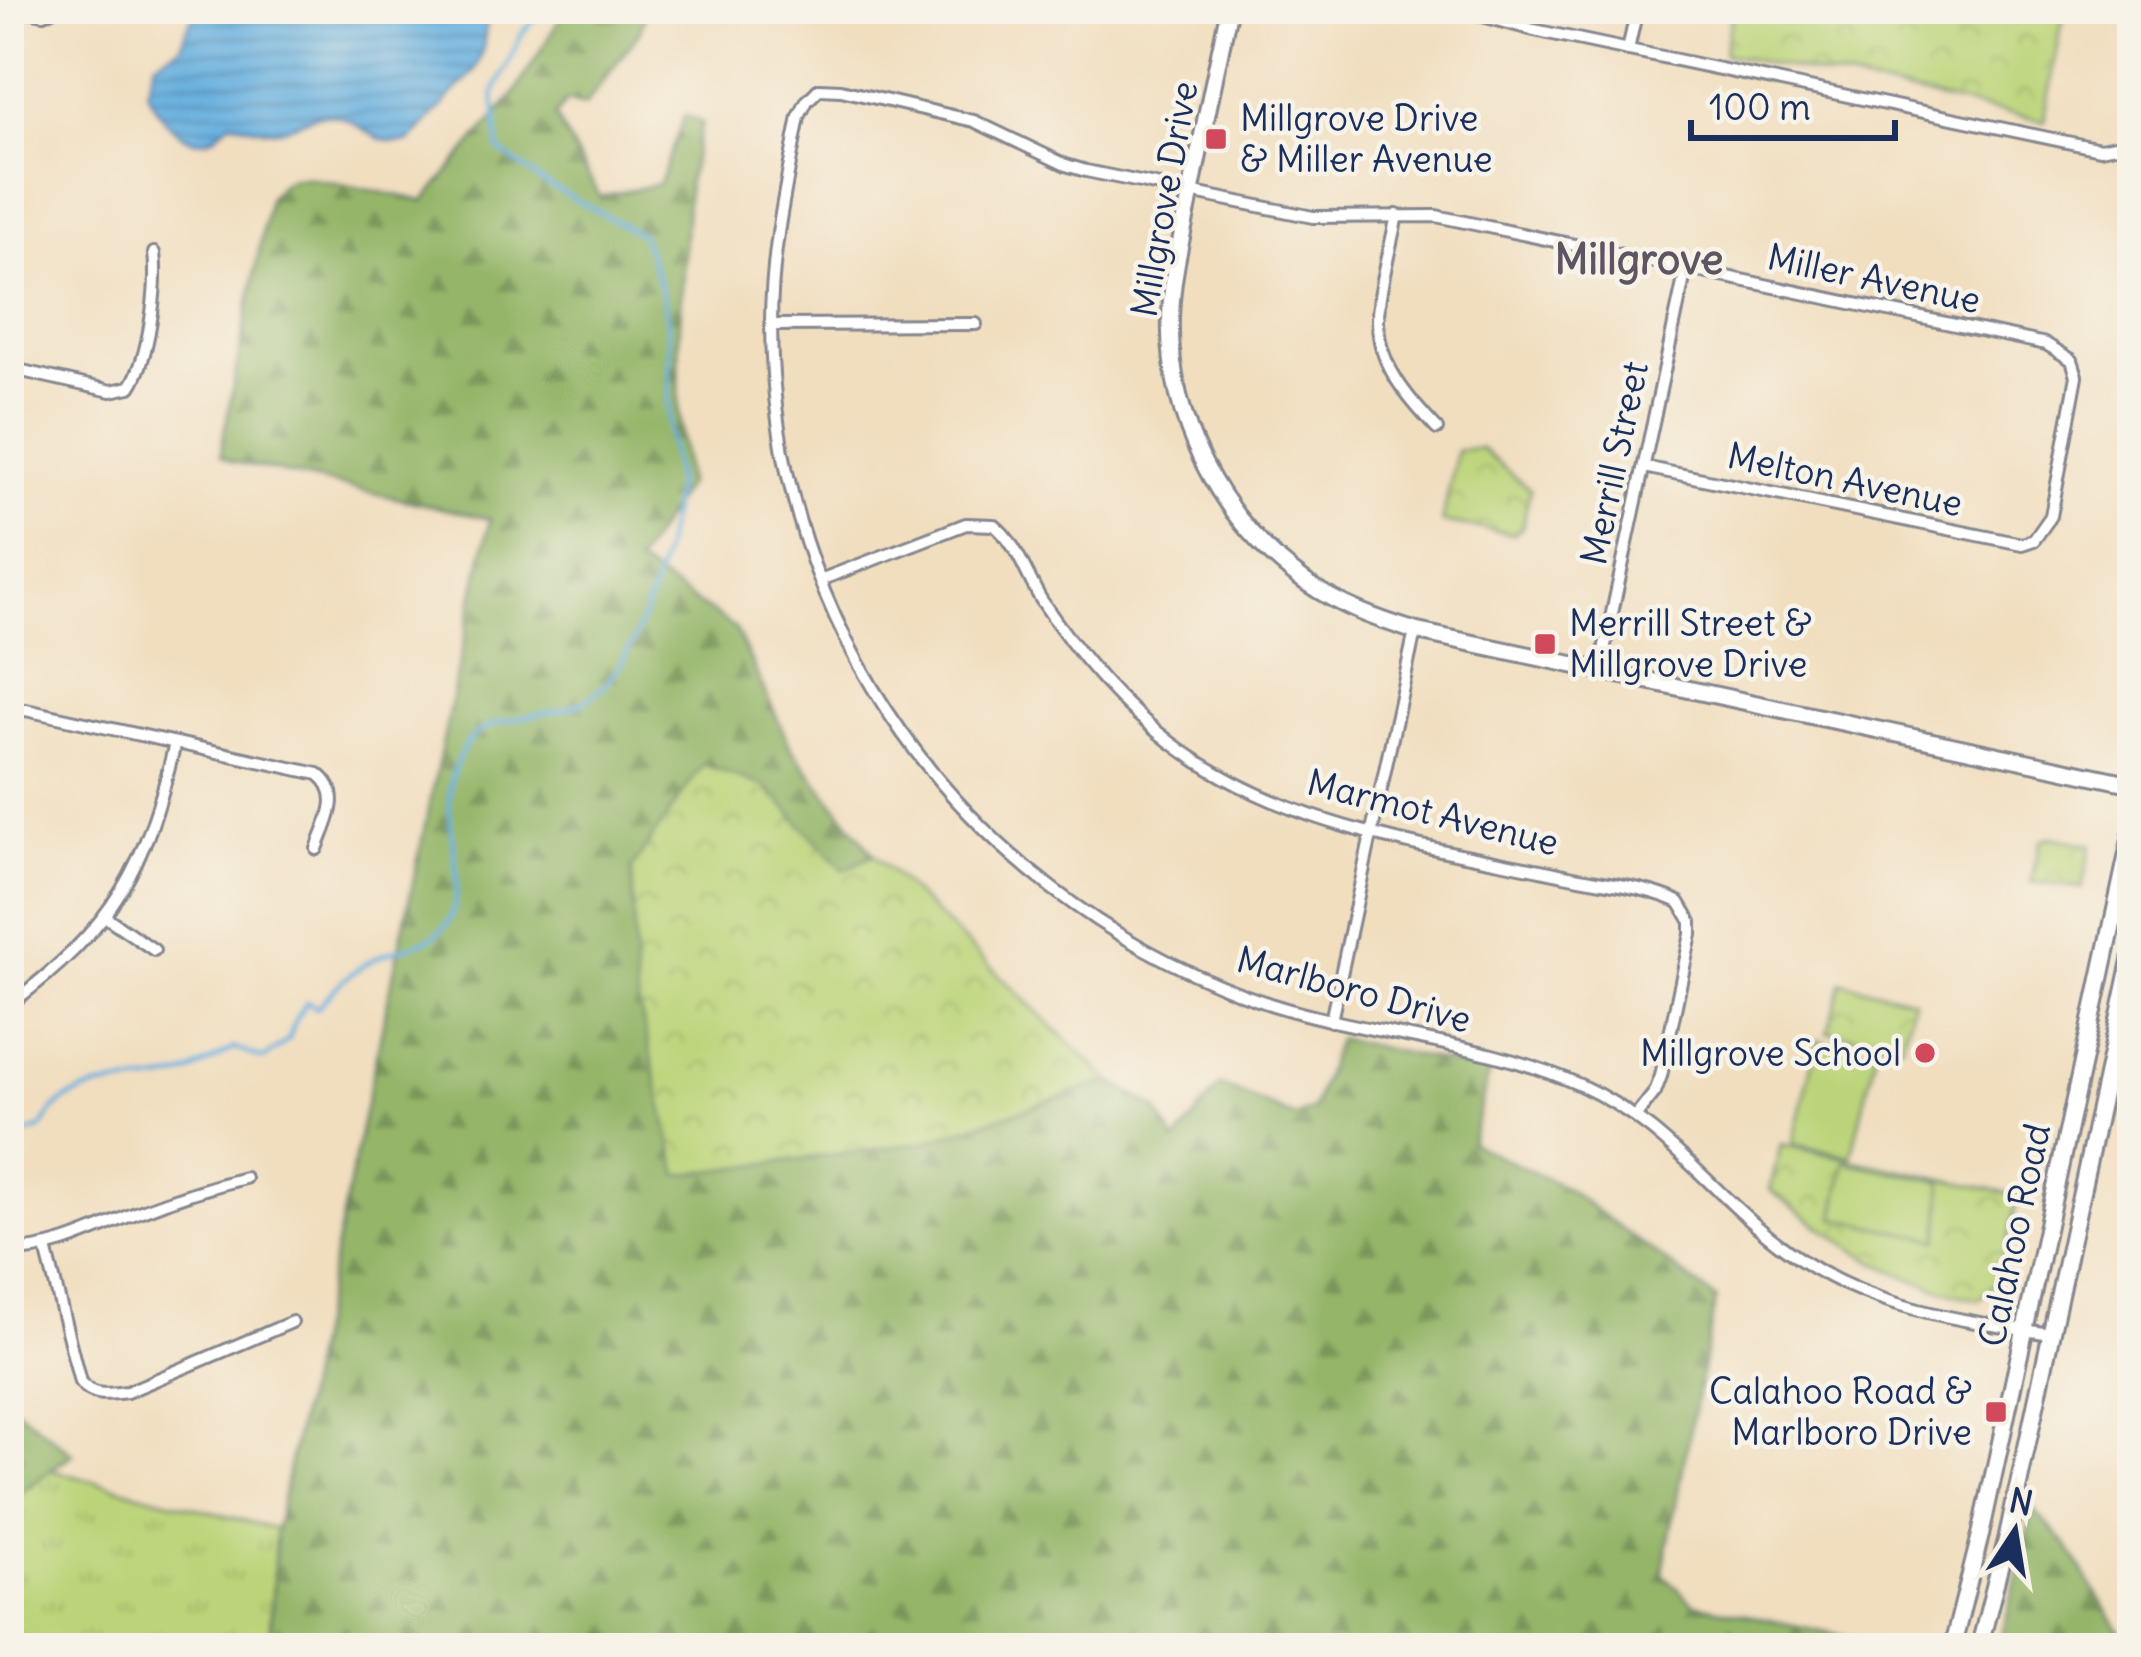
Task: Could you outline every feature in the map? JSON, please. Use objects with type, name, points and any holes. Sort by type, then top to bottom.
[{"type":"main road","name":"Millgrove Drive","points":[[1229,9],[1172,289],[1171,350],[1183,410],[1205,467],[1228,506],[1295,574],[1359,612],[1415,631],[2132,784]]},
{"type":"main road","name":"Calahoo Road","points":[[1952,1648],[2132,833]]},
{"type":"main road","name":"Calahoo Road","points":[[1979,1648],[2132,958]]},
{"type":"street","points":[[16,9],[44,14],[56,9]]},
{"type":"street","points":[[1457,9],[1476,17],[2100,149],[2120,145],[2132,132]]},
{"type":"street","points":[[1628,50],[1637,9]]},
{"type":"street","name":"Miller Avenue","points":[[819,89],[956,116],[1066,165],[1191,193],[1313,218],[1436,216],[2046,344],[2072,360],[2077,391],[2050,516],[2035,540]]},
{"type":"street","name":"Marlboro Drive","points":[[819,89],[807,100],[800,117],[777,231],[771,325],[779,431],[820,580],[856,657],[908,742],[945,790],[1033,875],[1120,935],[1193,973],[1246,996],[1331,1021],[1543,1070],[1636,1116],[1683,1153],[1755,1223],[1827,1276],[1889,1302],[2051,1334]]},
{"type":"street","points":[[1396,215],[1378,310],[1379,344],[1403,393],[1438,429]]},
{"type":"street","points":[[9,368],[110,391],[130,387],[139,370],[155,288],[154,253]]},
{"type":"street","name":"Merrill Street","points":[[1600,669],[1686,269]]},
{"type":"street","points":[[771,325],[976,324]]},
{"type":"street","name":"Melton Avenue","points":[[1644,467],[2006,543],[2035,540]]},
{"type":"street","name":"Marmot Avenue","points":[[820,580],[966,524],[994,525],[1010,542],[1070,643],[1100,679],[1169,742],[1206,767],[1274,802],[1333,824],[1670,897],[1686,911],[1691,934],[1661,1076],[1636,1116]]},
{"type":"street","points":[[1331,1021],[1415,631]]},
{"type":"street","points":[[9,712],[26,710],[318,773],[332,787],[333,798],[317,849]]},
{"type":"street","points":[[9,1005],[45,979],[106,917],[151,834],[175,742]]},
{"type":"street","points":[[106,917],[154,950]]},
{"type":"street","points":[[9,1250],[46,1248],[202,1188],[245,1178]]},
{"type":"street","points":[[46,1248],[80,1382],[99,1395],[127,1392],[292,1322]]},
{"type":"green space","points":[[566,9],[646,9],[640,31],[585,105],[566,101],[555,116],[600,197],[659,184],[685,115],[702,123],[688,182],[679,340],[679,413],[687,484],[636,563],[735,628],[791,748],[874,855],[844,871],[766,787],[921,1143],[1110,1081],[1157,1109],[1175,1143],[1220,1085],[1295,1117],[1313,1109],[1338,1038],[1489,1072],[1471,1143],[1566,1188],[1716,1299],[1662,1574],[1694,1604],[1901,1648],[270,1646],[276,1529],[490,519],[231,461],[221,455],[222,445],[273,192],[287,181],[311,178],[424,201],[512,97]]},
{"type":"green space","points":[[1733,9],[2065,9],[2044,121],[1724,54]]},
{"type":"green space","points":[[1480,448],[1530,490],[1522,527],[1514,534],[1442,522],[1457,450]]},
{"type":"green space","points":[[703,764],[766,787],[844,870],[874,855],[1110,1081],[921,1143],[679,1175],[636,993],[632,868]]},
{"type":"green space","points":[[2050,837],[2091,845],[2082,888],[2031,882],[2041,840]]},
{"type":"green space","points":[[1842,982],[1913,999],[1902,1044],[1828,1032]]},
{"type":"green space","points":[[1818,1040],[1876,1052],[1851,1156],[1793,1144]]},
{"type":"green space","points":[[1781,1144],[2018,1195],[2000,1277],[1979,1300],[1919,1283],[1868,1258],[1770,1190]]},
{"type":"green space","points":[[1845,1162],[1943,1182],[1939,1240],[1834,1218]]},
{"type":"green space","points":[[9,1403],[73,1454],[9,1501]]},
{"type":"green space","points":[[51,1470],[276,1529],[269,1648],[9,1648],[9,1501]]},
{"type":"green space","points":[[2033,1509],[2066,1544],[2130,1648],[1999,1648]]},
{"type":"water","points":[[195,9],[489,9],[474,71],[409,142],[395,142],[342,117],[323,115],[277,130],[231,122],[204,140],[184,136],[165,120],[147,91],[155,62],[181,46]]},
{"type":"waterway","points":[[9,1145],[13,1129],[28,1133],[42,1128],[52,1111],[82,1092],[175,1078],[234,1048],[263,1059],[289,1039],[307,1002],[317,1008],[362,966],[437,934],[450,919],[456,899],[450,786],[469,741],[492,725],[587,700],[606,684],[636,634],[658,571],[675,486],[669,432],[668,323],[642,235],[539,180],[499,150],[494,93],[522,33],[545,9]]},
{"type":"place","name":"Millgrove Drive & Miller Avenue","points":[[1216,139]]},
{"type":"place","name":"Merrill Street & Millgrove Drive","points":[[1545,644]]},
{"type":"place","name":"Millgrove School","points":[[1925,1053]]},
{"type":"place","name":"Calahoo Road & Marlboro Drive","points":[[1996,1412]]},
{"type":"district","name":"Millgrove","points":[[1639,259]]}]
